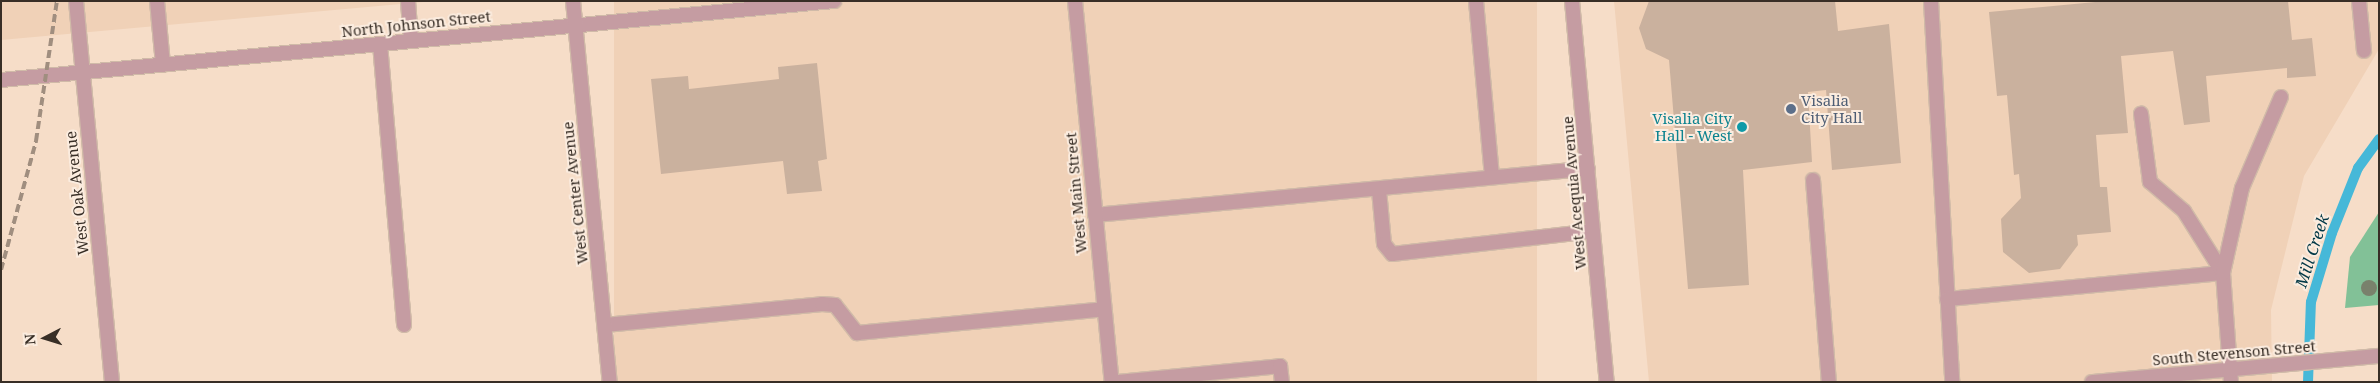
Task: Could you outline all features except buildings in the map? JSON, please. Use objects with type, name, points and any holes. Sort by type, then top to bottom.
[{"type":"street","name":"West Oak Avenue","points":[[76,1],[81,72],[112,382]]},
{"type":"street","points":[[157,1],[163,65]]},
{"type":"street","points":[[408,1],[411,41]]},
{"type":"street","name":"West Center Avenue","points":[[574,1],[610,382]]},
{"type":"street","name":"North Johnson Street","points":[[1,80],[834,1]]},
{"type":"street","name":"West Main Street","points":[[1074,1],[1112,382]]},
{"type":"street","points":[[1476,1],[1492,176]]},
{"type":"street","name":"West Acequia Avenue","points":[[1572,1],[1607,382]]},
{"type":"street","points":[[1931,1],[1952,382]]},
{"type":"street","points":[[2359,1],[2364,51]]},
{"type":"street","points":[[380,44],[404,326]]},
{"type":"street","points":[[2231,376],[2223,273],[2242,188],[2281,97]]},
{"type":"street","points":[[2142,114],[2150,182],[2184,211],[2223,273]]},
{"type":"street","points":[[1095,215],[1379,190],[1492,176],[1588,168]]},
{"type":"street","points":[[1814,180],[1829,382]]},
{"type":"street","points":[[1379,190],[1384,244],[1392,254],[1593,231]]},
{"type":"street","points":[[1947,299],[2223,273]]},
{"type":"street","points":[[605,325],[822,304],[835,305],[857,333],[1104,309]]},
{"type":"street","name":"South Stevenson Street","points":[[2092,382],[2231,376],[2271,366],[2379,356]]},
{"type":"street","points":[[1118,382],[1280,366],[1282,382]]},
{"type":"shaded area","points":[[1,1],[434,1],[1,40]]},
{"type":"shaded area","points":[[614,1],[1537,1],[1537,382],[614,382]]},
{"type":"shaded area","points":[[1614,1],[2379,1],[2379,49],[2304,176],[2271,310],[2272,382],[1649,382]]},
{"type":"green space","points":[[2379,212],[2379,305],[2345,308],[2350,257]]},
{"type":"waterway","name":"Mill Creek","points":[[2308,382],[2311,302],[2332,233],[2358,168],[2379,139]]},
{"type":"railway","points":[[1,270],[36,141],[57,1]]},
{"type":"place","name":"Visalia City Hall","points":[[1791,109]]},
{"type":"place","name":"Visalia City Hall - West","points":[[1742,127]]}]
